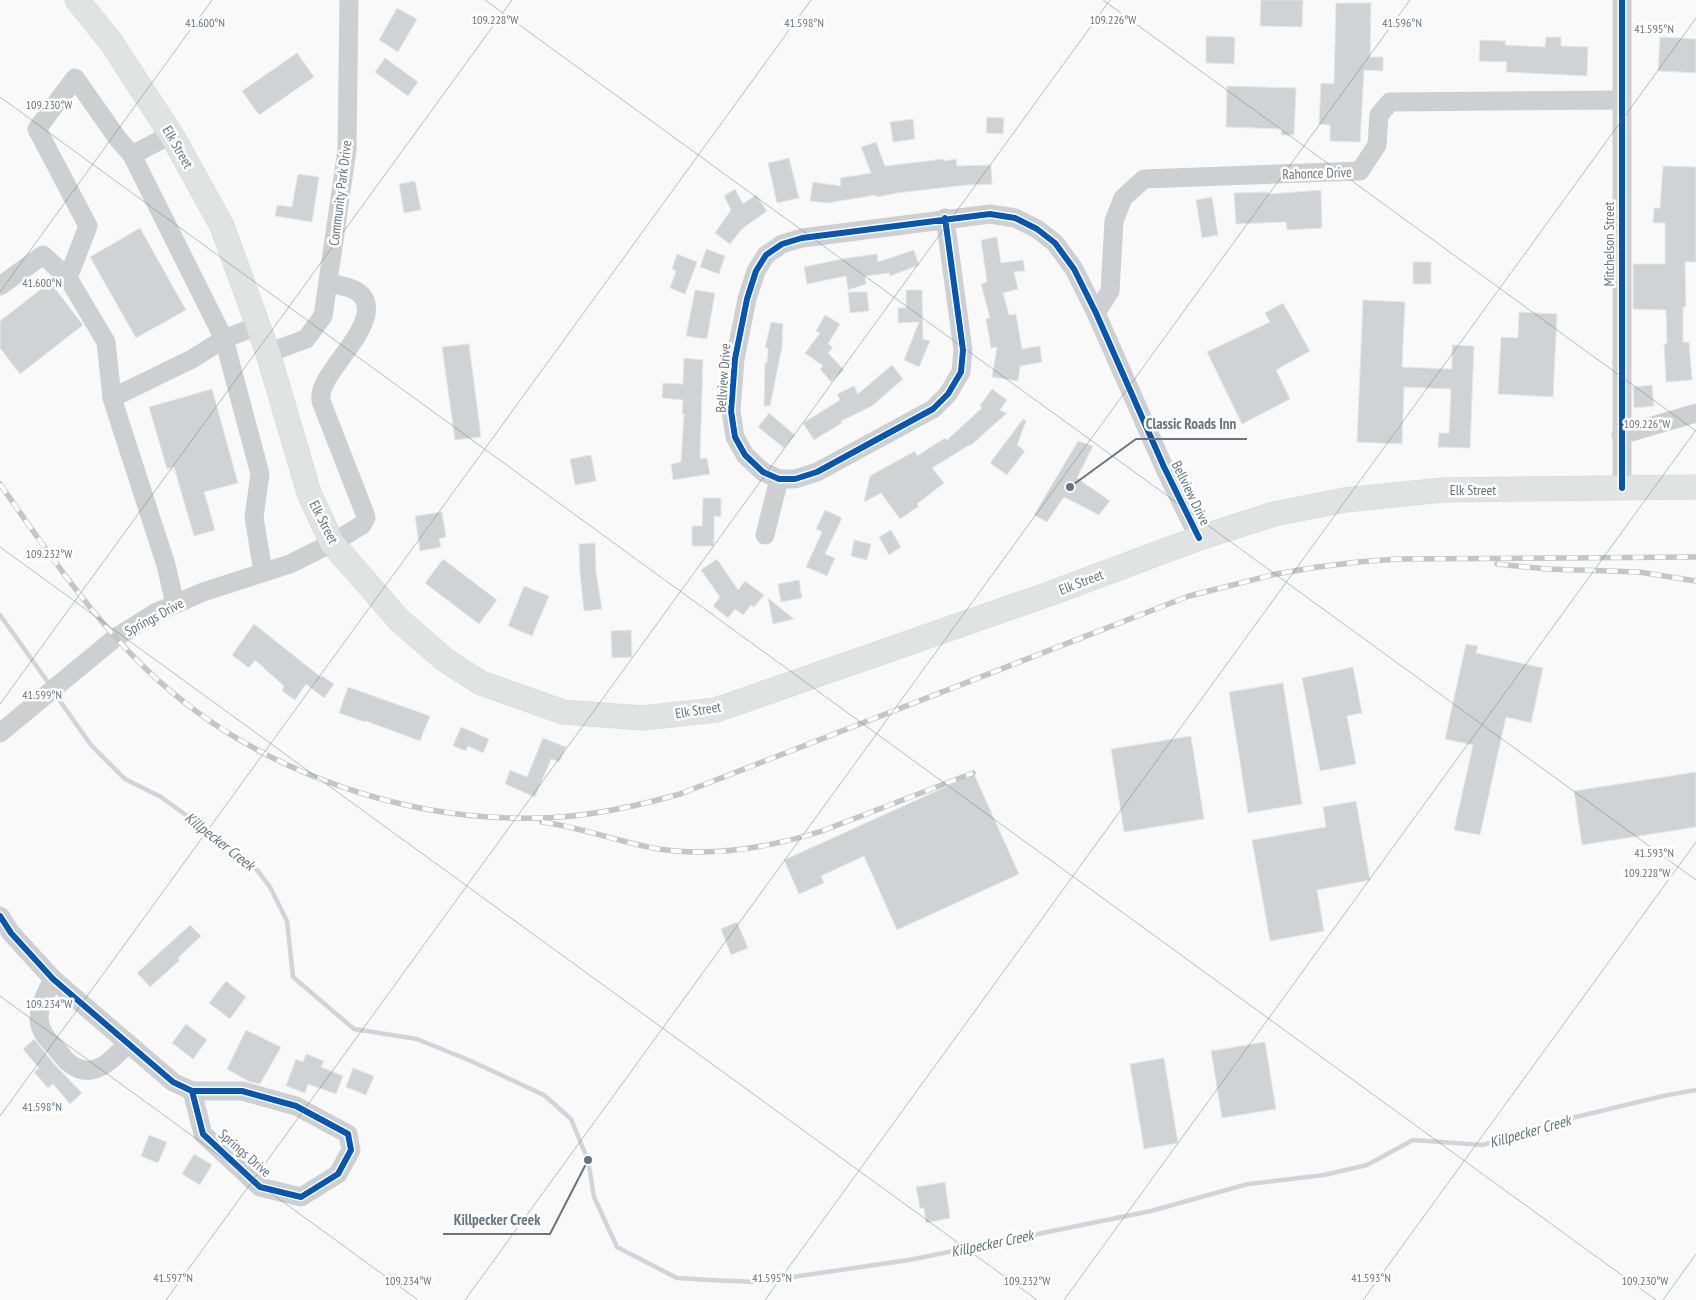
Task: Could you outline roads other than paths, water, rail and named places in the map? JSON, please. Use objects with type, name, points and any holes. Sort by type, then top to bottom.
[{"type":"main road","name":"Elk Street","points":[[77,0],[111,42],[172,134],[222,226],[268,353],[309,493],[332,543],[399,620],[445,660],[480,683],[563,712],[643,718],[716,710],[1049,594],[1199,538],[1274,514],[1344,500],[1444,490],[1696,487]]},
{"type":"street","name":"Community Park Drive","points":[[268,353],[306,339],[323,316],[347,150],[349,0]]},
{"type":"street","name":"Mitchelson Street","points":[[1622,0],[1622,488]]},
{"type":"street","points":[[68,278],[88,226],[37,129],[75,78],[118,139],[132,155],[224,339],[260,474],[254,517],[263,572]]},
{"type":"street","name":"Rahonce Drive","points":[[1096,313],[1110,291],[1114,222],[1123,198],[1144,179],[1360,171],[1377,145],[1380,115],[1390,102],[1622,100]]},
{"type":"street","points":[[132,155],[172,134]]},
{"type":"street","name":"Bellview Drive","points":[[779,479],[763,472],[744,455],[736,436],[731,411],[735,359],[747,299],[756,271],[766,255],[782,244],[802,238],[945,218],[990,214],[1015,218],[1037,229],[1055,243],[1074,269],[1096,313],[1164,467],[1199,538]]},
{"type":"street","points":[[765,535],[779,479],[796,479],[817,472],[933,409],[948,394],[961,372],[963,350],[945,218]]},
{"type":"street","points":[[0,286],[43,255],[68,278],[106,342],[112,398],[166,566],[175,604]]},
{"type":"street","name":"Springs Drive","points":[[0,733],[115,638],[155,613],[203,592],[290,564],[332,543],[362,525],[366,518],[320,394],[326,380],[363,327],[367,306],[359,292],[349,286],[328,283]]},
{"type":"street","points":[[112,398],[192,359],[224,339],[257,326]]},
{"type":"street","points":[[1621,436],[1696,413]]},
{"type":"street","name":"Springs Drive","points":[[0,916],[11,934],[53,979],[173,1082],[192,1091],[242,1091],[296,1106],[348,1134],[351,1150],[338,1174],[301,1197],[260,1187],[204,1134],[192,1091]]},
{"type":"street","points":[[53,979],[40,1004],[39,1020],[43,1034],[70,1063],[84,1070],[98,1069],[112,1060],[128,1043]]},
{"type":"waterway","name":"Killpecker Creek","points":[[0,615],[50,685]]},
{"type":"waterway","name":"Killpecker Creek","points":[[55,694],[91,745],[125,779],[161,797],[252,863],[270,887],[287,921],[293,977],[354,1029],[417,1039],[471,1061],[544,1095],[571,1119],[588,1160],[594,1197],[617,1247],[677,1278],[758,1282],[909,1260],[1151,1211],[1248,1184],[1324,1175],[1367,1165],[1413,1140],[1483,1145],[1551,1123],[1696,1090]]},
{"type":"railway","points":[[0,484],[68,580],[125,648],[188,705],[235,737],[285,764],[338,785],[392,802],[448,813],[504,818],[560,817],[591,814],[680,794],[1189,596],[1276,574],[1358,562],[1397,559],[1696,557]]},
{"type":"railway","points":[[1497,564],[1547,569],[1639,572],[1696,581]]},
{"type":"railway","points":[[542,822],[570,827],[625,842],[674,851],[739,850],[781,842],[822,831],[973,773]]},
{"type":"place","name":"Classic Roads Inn","points":[[1070,487]]},
{"type":"place","name":"Killpecker Creek","points":[[588,1160]]}]
